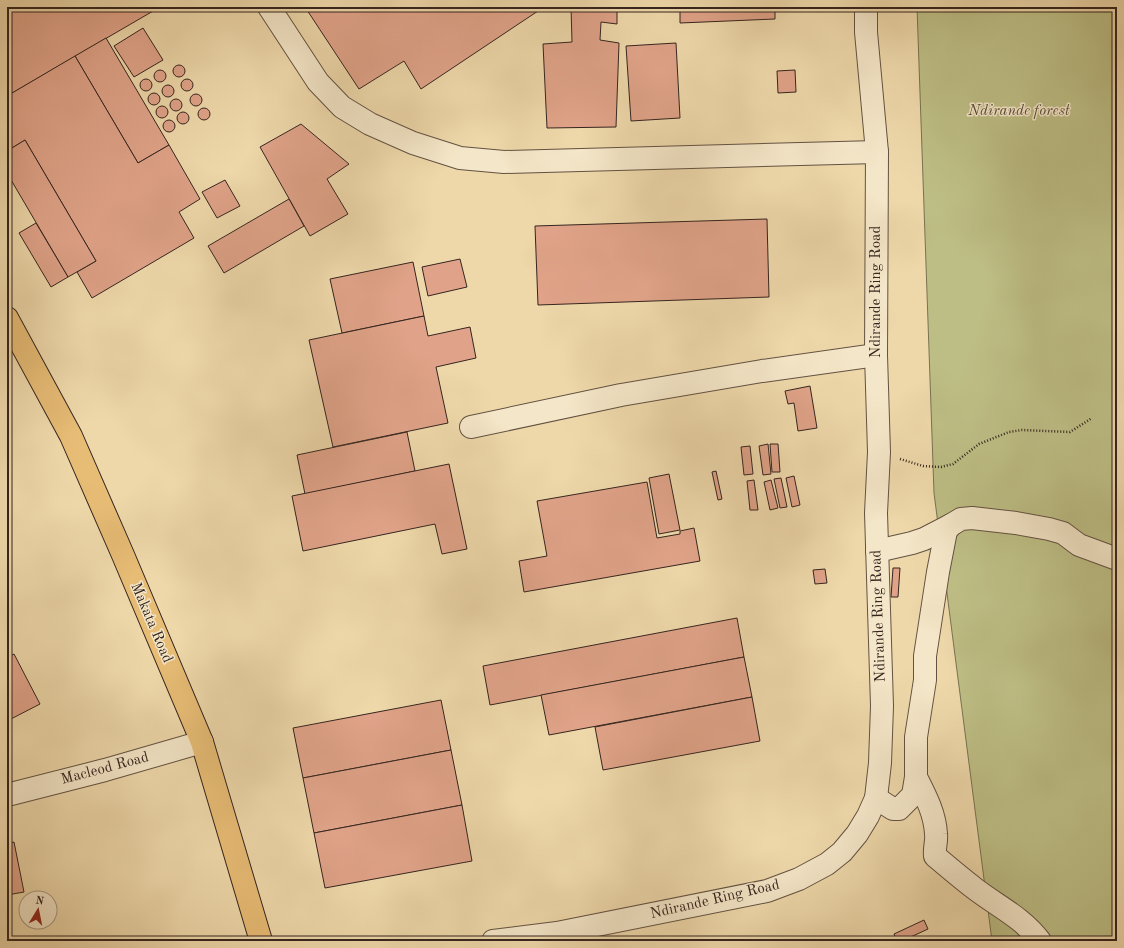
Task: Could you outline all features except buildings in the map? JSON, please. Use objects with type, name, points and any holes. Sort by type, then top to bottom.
[{"type":"main road","name":"Makata Road","points":[[7,318],[70,436],[202,742],[261,941]]},
{"type":"street","points":[[269,7],[318,82],[342,107],[370,124],[413,143],[460,158],[504,162],[877,152]]},
{"type":"street","name":"Ndirande Ring Road","points":[[493,941],[572,930],[767,891],[793,882],[827,864],[842,852],[857,834],[868,816],[876,798],[880,763],[882,706],[876,513],[879,452],[876,355],[877,152],[866,32],[866,7]]},
{"type":"street","points":[[471,427],[621,395],[762,371],[876,355]]},
{"type":"street","points":[[877,551],[924,539],[962,519],[972,518],[1049,529],[1063,533],[1079,545],[1117,559]]},
{"type":"street","points":[[876,798],[894,809],[899,809],[913,795],[916,777],[916,738],[925,680],[925,656],[939,565],[946,531],[951,525]]},
{"type":"street","name":"Macleod Road","points":[[7,795],[105,770],[202,742]]},
{"type":"street","points":[[916,777],[928,799],[933,817],[936,835],[934,848],[935,856],[974,889],[1009,911],[1040,941]]},
{"type":"path","points":[[879,452],[923,466],[941,467],[953,464],[979,444],[1008,432],[1022,430],[1070,432],[1092,418]]},
{"type":"green space","name":"Ndirande forest","points":[[917,7],[1117,7],[1117,941],[992,941],[934,493]]}]
